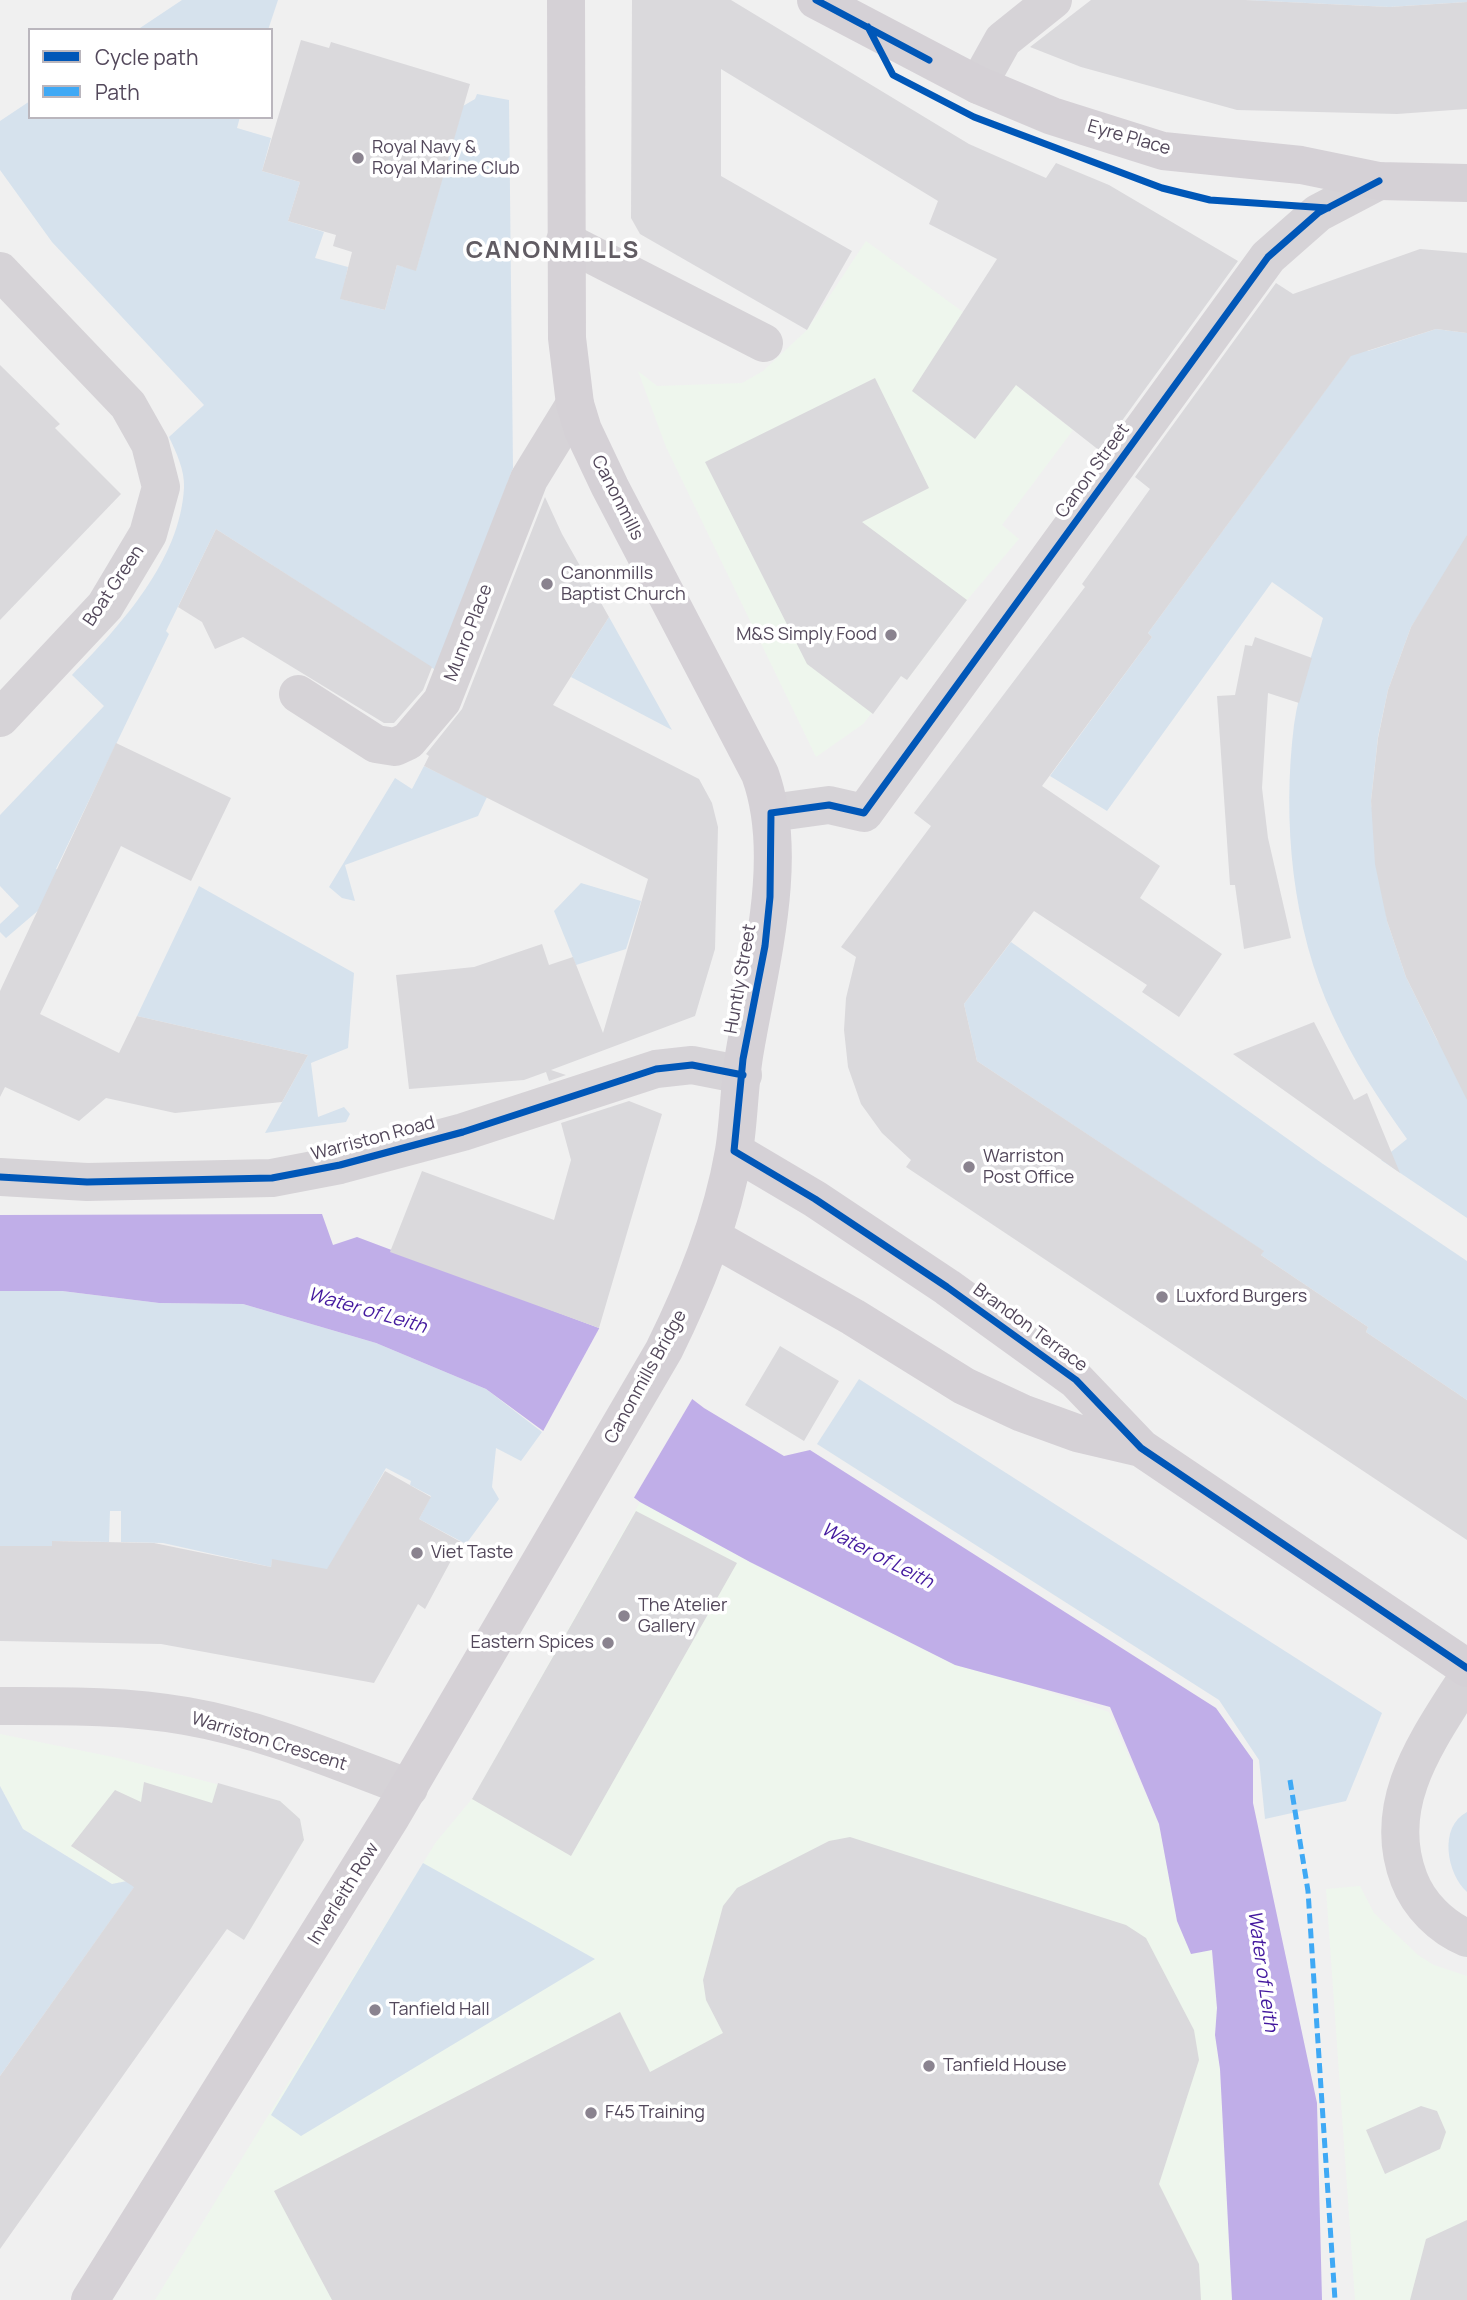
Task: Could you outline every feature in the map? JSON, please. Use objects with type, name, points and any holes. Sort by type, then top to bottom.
[{"type":"main road","name":"Canonmills","points":[[566,0],[567,338],[575,404],[583,430],[610,487],[760,774],[771,813]]},
{"type":"main road","name":"Eyre Place","points":[[816,0],[978,85],[1052,116],[1163,151],[1301,165],[1380,181],[1467,183]]},
{"type":"main road","name":"Huntly Street","points":[[734,1151],[743,1075],[765,946],[770,897],[771,813]]},
{"type":"main road","name":"Canonmills Bridge","points":[[587,1481],[664,1350],[690,1296],[712,1237],[734,1151]]},
{"type":"main road","name":"Brandon Terrace","points":[[734,1151],[815,1199],[1050,1360],[1098,1401],[1141,1448],[1467,1668]]},
{"type":"main road","name":"Brandon Terrace","points":[[712,1237],[853,1317],[964,1386],[1022,1413],[1066,1429],[1141,1448]]},
{"type":"main road","name":"Inverleith Row","points":[[90,2300],[409,1788],[587,1481]]},
{"type":"street","points":[[978,85],[1003,40],[1053,0]]},
{"type":"street","name":"Canon Street","points":[[771,813],[829,805],[864,813],[1265,261],[1318,214],[1380,181]]},
{"type":"street","points":[[565,241],[764,343]]},
{"type":"street","name":"Boat Green","points":[[0,271],[128,405],[150,444],[161,487],[148,534],[105,606],[0,718]]},
{"type":"street","name":"Munro Place","points":[[298,694],[376,744],[395,747],[408,741],[442,701],[529,479],[575,404]]},
{"type":"street","name":"Warriston Road","points":[[0,1177],[87,1181],[272,1178],[306,1173],[463,1132],[656,1069],[692,1065],[743,1075]]},
{"type":"street","points":[[1467,1678],[1409,1780],[1400,1808],[1399,1855],[1414,1894],[1436,1919],[1467,1938]]},
{"type":"street","name":"Warriston Crescent","points":[[0,1706],[119,1709],[186,1716],[230,1726],[409,1788]]},
{"type":"shaded area","points":[[182,0],[278,0],[269,28],[140,28]]},
{"type":"shaded area","points":[[1245,0],[1467,0],[1467,2],[1389,7]]},
{"type":"shaded area","points":[[477,94],[509,100],[513,468],[437,671],[216,529],[166,631],[169,634],[56,869],[59,870],[40,909],[6,938],[0,932],[0,924],[19,906],[0,886],[0,815],[104,706],[72,675],[127,614],[172,541],[180,515],[184,481],[182,468],[169,437],[204,405],[52,242],[0,170],[0,121],[28,102],[28,119],[239,119],[237,128],[271,138],[262,171],[300,182],[288,221],[324,232],[315,258],[348,267],[341,299],[385,310],[397,265],[416,270],[463,106],[475,99]]},
{"type":"shaded area","points":[[866,241],[963,312],[950,333],[1073,430],[1002,525],[1019,539],[967,600],[907,680],[901,676],[863,724],[816,757],[666,447],[638,371],[657,386],[742,383],[763,371],[807,330]]},
{"type":"shaded area","points":[[1436,329],[1467,333],[1467,540],[1411,627],[1388,690],[1378,737],[1371,801],[1387,921],[1406,977],[1437,1040],[1467,1081],[1467,1218],[1381,1160],[1407,1139],[1367,1079],[1333,1016],[1319,982],[1299,911],[1290,836],[1291,761],[1299,698],[1323,618],[1272,582],[1107,811],[1050,776],[1152,637],[1148,633],[1360,343],[1368,351]]},
{"type":"shaded area","points":[[609,617],[672,730],[571,677]]},
{"type":"shaded area","points":[[424,766],[487,797],[478,816],[345,865],[355,901],[342,898],[329,887],[395,778],[412,789]]},
{"type":"shaded area","points":[[581,883],[641,901],[626,949],[576,965],[554,911]]},
{"type":"shaded area","points":[[199,886],[354,973],[348,1048],[311,1063],[318,1117],[344,1107],[350,1114],[346,1122],[265,1133],[308,1055],[137,1016]]},
{"type":"shaded area","points":[[1011,942],[1323,1164],[1467,1261],[1467,1400],[1366,1332],[1368,1327],[1261,1255],[1263,1251],[977,1061],[964,1004]]},
{"type":"shaded area","points":[[0,1291],[62,1291],[159,1303],[243,1304],[376,1343],[486,1389],[542,1432],[521,1461],[496,1448],[492,1487],[499,1499],[466,1544],[419,1519],[431,1496],[410,1485],[411,1481],[386,1468],[320,1584],[272,1560],[271,1567],[163,1543],[121,1542],[121,1511],[110,1511],[109,1542],[53,1541],[52,1546],[0,1546]]},
{"type":"shaded area","points":[[859,1379],[1382,1713],[1346,1801],[1265,1819],[1259,1760],[1219,1700],[817,1444]]},
{"type":"shaded area","points":[[640,1502],[750,1562],[955,1665],[1025,1684],[1109,1712],[1159,1824],[1177,1921],[1191,1953],[1211,1950],[1217,2008],[1215,2035],[1220,2069],[1232,2300],[155,2300],[436,1842],[472,1799]]},
{"type":"shaded area","points":[[0,1734],[118,1758],[280,1801],[300,1819],[304,1840],[244,1940],[150,1876],[112,1884],[23,1829],[0,1786]]},
{"type":"shaded area","points":[[0,1786],[23,1829],[112,1884],[127,1881],[135,1886],[0,2076]]},
{"type":"shaded area","points":[[1467,1812],[1467,1892],[1454,1874],[1449,1839],[1458,1819]]},
{"type":"shaded area","points":[[423,1863],[595,1959],[301,2136],[271,2115]]},
{"type":"shaded area","points":[[1360,1886],[1374,1913],[1418,1955],[1434,1965],[1467,1976],[1467,2300],[1355,2300],[1326,1889]]},
{"type":"water","name":"Water of Leith","points":[[322,1214],[333,1245],[357,1237],[599,1328],[704,1408],[784,1456],[810,1450],[1216,1708],[1253,1760],[1253,1803],[1317,2103],[1322,2300],[1232,2300],[1212,1950],[1191,1954],[1177,1921],[1159,1824],[1110,1707],[955,1665],[750,1562],[640,1502],[486,1389],[376,1343],[243,1304],[159,1303],[62,1291],[0,1291],[0,1215]]},
{"type":"pier","points":[[601,1325],[694,1396],[632,1501],[541,1435]]},
{"type":"building","points":[[632,0],[731,0],[969,144],[1046,178],[1056,163],[1109,185],[1238,261],[1100,451],[1016,385],[975,439],[912,391],[997,259],[929,224],[938,201],[721,69],[721,176],[852,251],[807,330],[640,234],[631,218]]},
{"type":"building","points":[[1091,0],[1245,0],[1389,7],[1467,2],[1467,109],[1397,114],[1237,110],[1081,67],[1030,47]]},
{"type":"building","name":"Royal Navy & Royal Marine Club","points":[[301,40],[329,48],[331,42],[470,84],[416,271],[397,265],[385,310],[340,299],[352,252],[333,246],[336,235],[288,221],[300,182],[262,171]]},
{"type":"building","points":[[1420,249],[1467,253],[1467,333],[1436,329],[1351,356],[1148,633],[1152,637],[1042,786],[1160,866],[1140,898],[1222,954],[1179,1017],[1142,992],[1147,985],[1034,911],[964,1004],[977,1061],[1264,1251],[1261,1255],[1368,1327],[1366,1332],[1467,1400],[1467,1540],[906,1167],[911,1160],[882,1133],[861,1104],[848,1067],[844,1030],[846,998],[856,957],[841,947],[931,826],[914,813],[1085,587],[1082,584],[1150,489],[1135,477],[1276,283],[1293,294]]},
{"type":"building","points":[[0,365],[60,424],[55,428],[121,494],[0,620]]},
{"type":"building","points":[[875,378],[929,488],[862,522],[967,600],[907,680],[901,676],[873,714],[807,664],[705,462]]},
{"type":"building","points":[[545,497],[562,534],[609,617],[553,705],[699,779],[712,803],[718,827],[715,949],[695,1016],[551,1070],[566,1075],[549,1081],[546,1072],[524,1080],[409,1089],[396,975],[474,967],[542,944],[549,965],[573,957],[603,1033],[648,879],[424,766],[429,756],[426,754],[462,709]]},
{"type":"building","points":[[216,529],[432,667],[423,690],[394,723],[384,723],[243,637],[215,649],[202,622],[178,607]]},
{"type":"building","points":[[1467,535],[1467,1100],[1406,977],[1387,921],[1375,864],[1371,801],[1378,738],[1388,690],[1411,627]]},
{"type":"building","points":[[1255,637],[1312,658],[1299,703],[1268,693],[1262,788],[1268,838],[1291,938],[1244,949],[1235,885],[1230,885],[1217,696],[1235,695],[1245,645],[1252,646]]},
{"type":"building","points":[[116,743],[231,798],[191,881],[121,846],[40,1014],[119,1053],[137,1016],[308,1055],[282,1102],[175,1113],[106,1098],[79,1121],[5,1087],[0,1097],[0,991]]},
{"type":"building","points":[[1314,1022],[1354,1100],[1367,1093],[1400,1173],[1233,1054]]},
{"type":"building","points":[[629,1101],[662,1114],[599,1328],[390,1252],[422,1171],[554,1220],[571,1160],[561,1123]]},
{"type":"building","points":[[780,1346],[839,1381],[804,1441],[745,1405]]},
{"type":"building","points":[[385,1471],[431,1497],[419,1519],[461,1542],[425,1609],[418,1604],[374,1683],[161,1644],[0,1641],[0,1546],[52,1546],[52,1541],[154,1543],[271,1567],[272,1559],[327,1569]]},
{"type":"building","points":[[636,1511],[737,1563],[571,1856],[472,1799]]},
{"type":"building","points":[[144,1782],[212,1803],[218,1783],[280,1801],[300,1819],[304,1840],[244,1940],[227,1929],[0,2249],[0,2076],[134,1887],[71,1846],[115,1790],[141,1802]]},
{"type":"building","name":"Tanfield House","points":[[850,1837],[1126,1925],[1146,1938],[1194,2030],[1199,2060],[1159,2184],[1199,2264],[1201,2300],[332,2300],[274,2191],[620,2012],[650,2072],[723,2033],[706,2000],[703,1980],[723,1906],[737,1888],[829,1841]]},
{"type":"building","points":[[1421,2106],[1437,2111],[1446,2132],[1440,2149],[1385,2174],[1366,2130]]},
{"type":"building","points":[[1467,2220],[1467,2300],[1410,2300],[1426,2239]]},
{"type":"marked path","points":[[1290,1780],[1308,1891],[1335,2300]]},
{"type":"cycle path","points":[[816,0],[929,60]]},
{"type":"cycle path","points":[[868,27],[893,75],[974,117],[1162,188],[1210,200],[1328,208]]},
{"type":"cycle path","points":[[1379,181],[1318,213],[1268,257],[864,813],[829,805],[771,813],[770,897],[765,946],[743,1059],[734,1151],[815,1199],[947,1287],[1076,1380],[1141,1448],[1467,1668]]},
{"type":"cycle path","points":[[0,1177],[87,1182],[272,1178],[340,1165],[463,1132],[656,1069],[692,1065],[743,1075]]},
{"type":"place","name":"Royal Navy & Royal Marine Club","points":[[358,158]]},
{"type":"place","name":"Canonmills Baptist Church","points":[[547,584]]},
{"type":"place","name":"M&S Simply Food","points":[[891,635]]},
{"type":"place","name":"Warriston Post Office","points":[[969,1167]]},
{"type":"place","name":"Luxford Burgers","points":[[1162,1297]]},
{"type":"place","name":"Viet Taste","points":[[417,1553]]},
{"type":"place","name":"The Atelier Gallery","points":[[624,1616]]},
{"type":"place","name":"Eastern Spices","points":[[608,1643]]},
{"type":"place","name":"Tanfield Hall","points":[[375,2010]]},
{"type":"place","name":"Tanfield House","points":[[929,2066]]},
{"type":"place","name":"F45 Training","points":[[591,2113]]},
{"type":"district","name":"CANONMILLS","points":[[553,251]]}]
